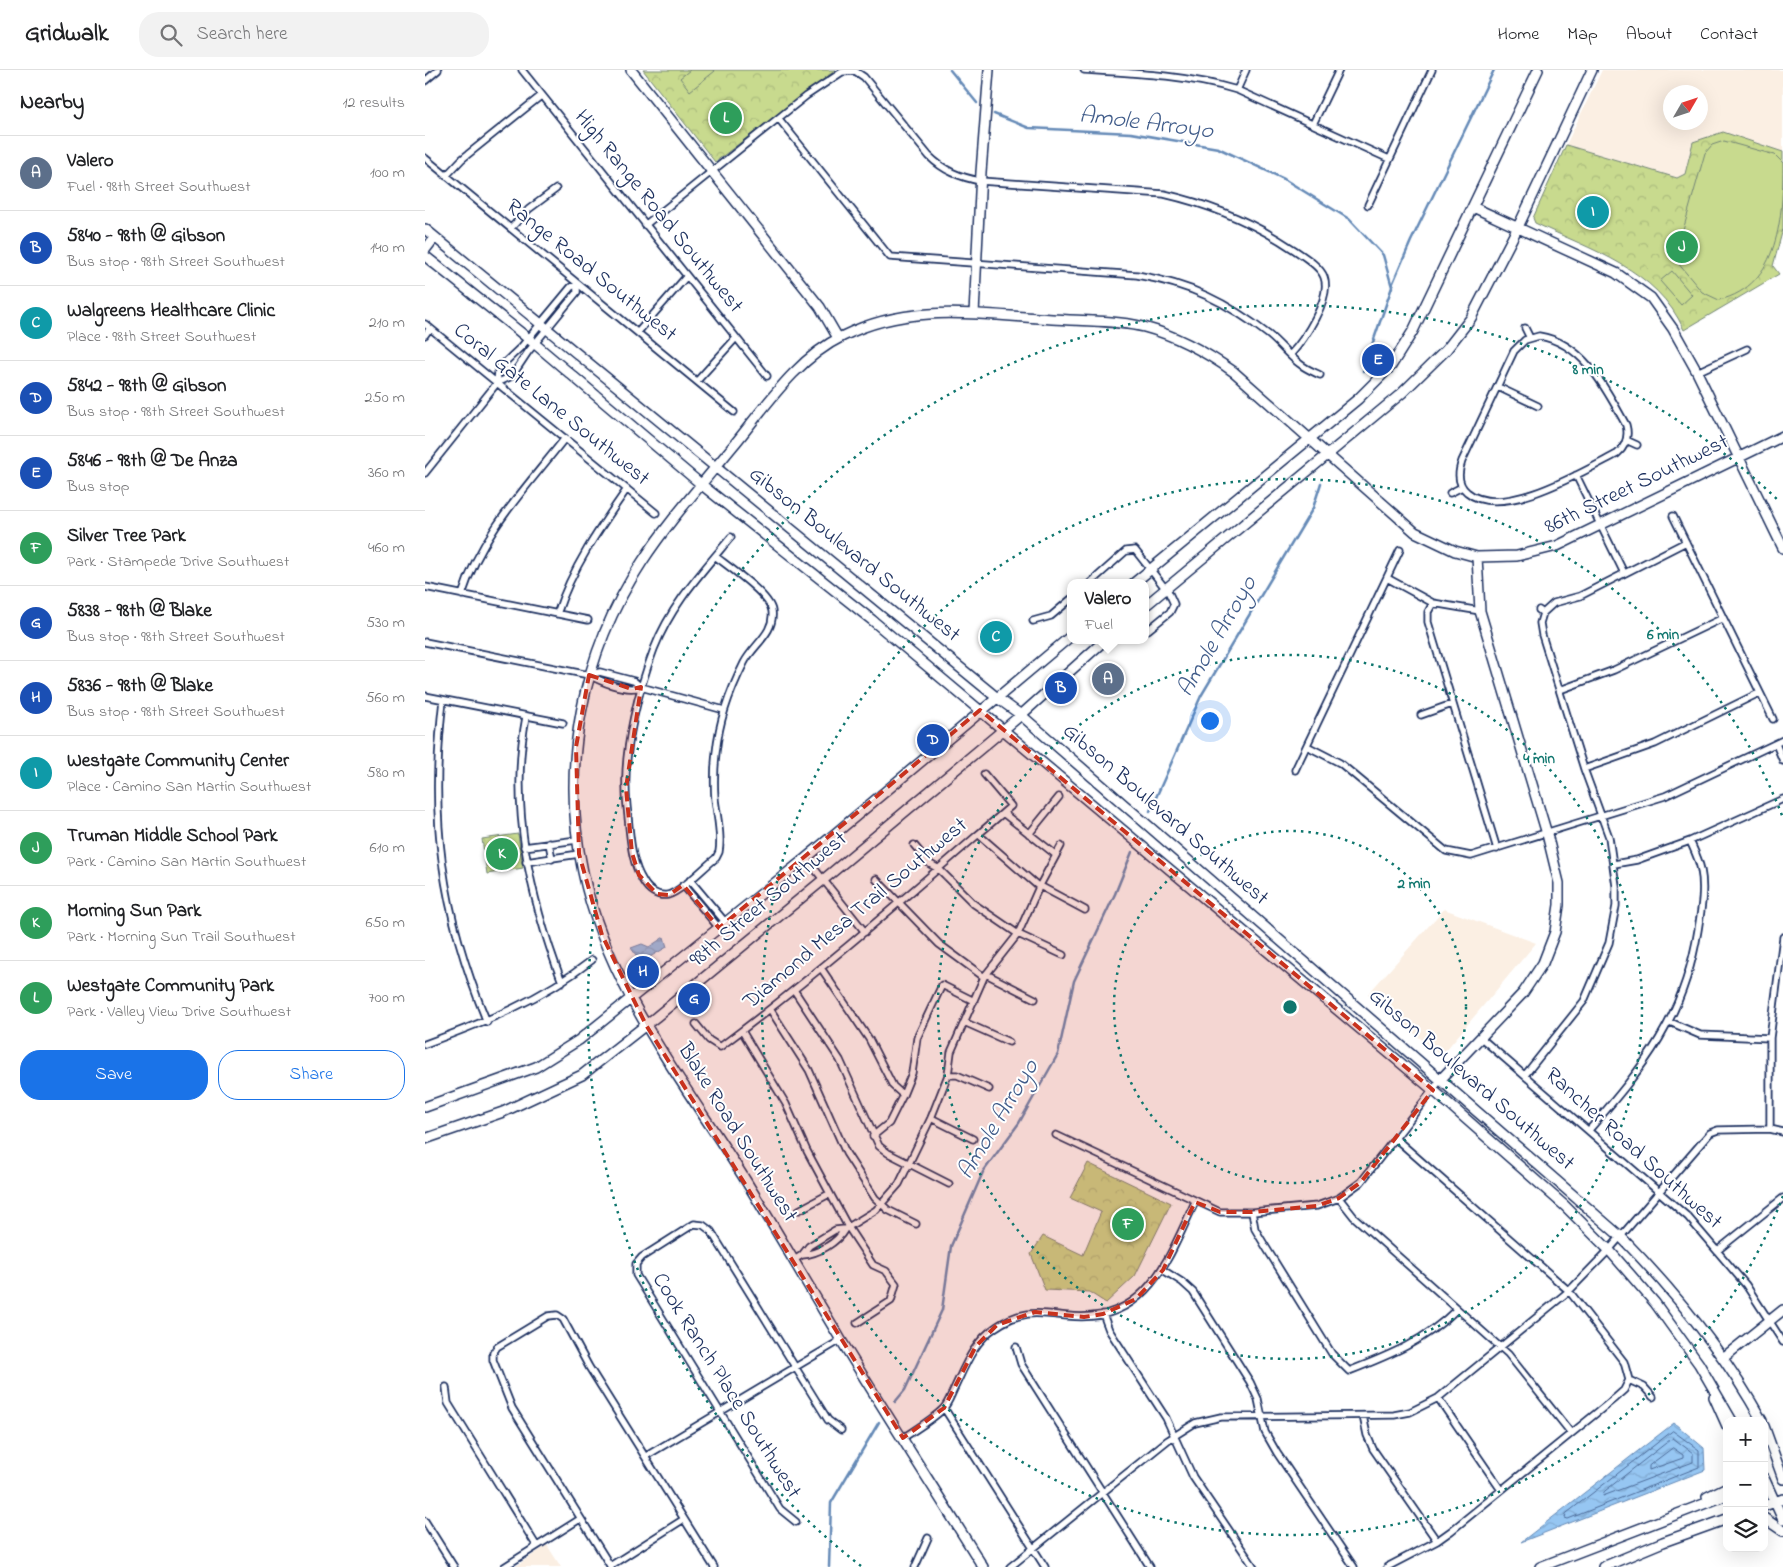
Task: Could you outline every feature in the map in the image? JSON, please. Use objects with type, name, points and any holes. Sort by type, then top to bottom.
[{"type":"street","points":[[425,81],[438,70]]},
{"type":"street","name":"High Range Road Southwest","points":[[522,70],[767,376]]},
{"type":"street","points":[[631,70],[820,307],[838,338]]},
{"type":"street","points":[[974,314],[978,264],[980,181],[989,70]]},
{"type":"street","points":[[1084,70],[1195,79],[1237,90],[1389,160]]},
{"type":"street","points":[[1237,90],[1246,70]]},
{"type":"street","points":[[1313,124],[1339,70]]},
{"type":"street","points":[[1368,206],[1432,70]]},
{"type":"street","points":[[1139,579],[1358,399],[1395,360],[1422,314],[1539,70]]},
{"type":"street","points":[[1149,603],[1402,393],[1446,350],[1471,318],[1519,227],[1592,70]]},
{"type":"street","points":[[645,225],[833,77],[842,72],[855,71],[864,77],[938,165],[956,175],[980,181],[1149,192],[1191,200],[1238,217],[1264,230],[1303,256],[1323,275],[1326,284],[1325,294],[1305,338],[1290,355]]},
{"type":"street","points":[[446,176],[461,159],[542,95]]},
{"type":"street","points":[[779,119],[890,257],[1137,274],[1164,280],[1192,288],[1244,316],[1300,364],[1320,376]]},
{"type":"street","name":"Range Road Southwest","points":[[425,158],[734,412]]},
{"type":"street","points":[[511,228],[529,209],[556,189]]},
{"type":"street","points":[[1473,207],[1616,273],[1635,285],[1663,312],[1697,372],[1783,548]]},
{"type":"street","name":"Gibson Boulevard Southwest","points":[[425,229],[996,697],[1021,715],[1441,1078],[1620,1236],[1659,1276],[1723,1358],[1759,1417]]},
{"type":"street","points":[[425,250],[435,237]]},
{"type":"street","name":"Gibson Boulevard Southwest","points":[[425,256],[531,341],[702,485],[872,620],[1433,1090],[1565,1206],[1609,1250],[1655,1303],[1708,1380],[1730,1417]]},
{"type":"street","points":[[638,332],[686,277]]},
{"type":"street","points":[[497,383],[498,372],[507,361],[531,341],[577,292],[577,284]]},
{"type":"street","name":"Blake Road Southwest","points":[[974,314],[927,313],[896,316],[860,328],[838,338],[810,357],[795,371],[646,556],[629,583],[608,624],[589,675],[576,747],[574,785],[577,840],[586,887],[602,935],[632,1000],[646,1025],[798,1257],[841,1340],[983,1567]]},
{"type":"street","name":"86th Street Southwest","points":[[974,314],[1140,326],[1168,335],[1206,353],[1234,372],[1415,532],[1449,548],[1477,558],[1499,558],[1535,553],[1601,526],[1783,436]]},
{"type":"street","name":"Coral Gate Lane Southwest","points":[[425,324],[656,513]]},
{"type":"street","points":[[425,335],[431,328]]},
{"type":"street","points":[[1525,328],[1530,338]]},
{"type":"street","points":[[1539,336],[1555,341],[1577,355],[1589,366],[1626,425],[1626,440],[1617,454],[1537,493],[1514,498],[1479,498],[1469,494],[1462,487],[1458,474],[1460,465],[1518,346],[1530,338],[1539,336]]},
{"type":"street","points":[[697,381],[736,338]]},
{"type":"street","points":[[425,473],[497,383],[506,380],[516,369],[531,341]]},
{"type":"street","points":[[1697,372],[1747,349]]},
{"type":"street","points":[[507,361],[516,369]]},
{"type":"street","points":[[1497,387],[1538,406]]},
{"type":"street","points":[[462,595],[471,566],[488,537],[565,438]]},
{"type":"street","points":[[1626,440],[1637,445]]},
{"type":"street","points":[[1576,475],[1624,573]]},
{"type":"street","points":[[1450,493],[1462,487]]},
{"type":"street","points":[[557,614],[568,583],[589,546],[627,489]]},
{"type":"street","points":[[1673,516],[1773,719]]},
{"type":"street","points":[[715,556],[766,599],[772,614],[770,628],[752,649],[744,663],[724,710],[716,759],[715,795],[719,852],[689,880],[669,895],[657,894],[646,886],[639,875],[632,853],[626,788],[631,736],[641,687],[662,629],[688,589],[715,556],[731,537]]},
{"type":"street","points":[[1525,1075],[1585,1001],[1603,963],[1616,906],[1614,864],[1609,837],[1542,635],[1540,624],[1541,611],[1554,603],[1580,596],[1686,542]]},
{"type":"street","points":[[1094,579],[1126,552],[1133,549],[1151,569],[1173,600],[1173,608],[1149,629]]},
{"type":"street","points":[[1295,770],[1400,550]]},
{"type":"street","points":[[1057,1135],[1195,1202],[1221,1212],[1252,1212],[1317,1206],[1339,1198],[1361,1182],[1441,1078],[1523,993],[1543,963],[1555,932],[1559,905],[1559,883],[1547,834],[1481,611],[1477,558]]},
{"type":"street","points":[[1387,578],[1433,604],[1481,611]]},
{"type":"street","points":[[425,587],[588,620]]},
{"type":"street","points":[[1033,621],[1051,616],[1067,602]]},
{"type":"street","points":[[1433,604],[1428,612],[1428,622],[1497,849]]},
{"type":"street","points":[[1559,690],[1614,670],[1723,618]]},
{"type":"street","name":"98th Street Southwest","points":[[425,1107],[536,1067],[579,1040],[632,1000],[806,858],[980,710],[1067,639]]},
{"type":"street","points":[[425,642],[589,675],[612,684],[633,689],[641,687]]},
{"type":"street","name":"98th Street Southwest","points":[[425,1139],[503,1112],[582,1075],[823,880],[1021,715],[1101,644]]},
{"type":"street","points":[[589,675],[600,672],[633,682],[641,687],[724,710]]},
{"type":"street","points":[[612,684],[615,676]]},
{"type":"street","points":[[1585,769],[1655,744],[1759,693]]},
{"type":"street","points":[[425,696],[563,723]]},
{"type":"street","points":[[443,700],[437,769],[440,854],[458,941],[487,1022]]},
{"type":"street","points":[[1421,714],[1452,704]]},
{"type":"street","points":[[526,717],[521,768],[526,862],[544,934],[562,982]]},
{"type":"street","points":[[1307,746],[1341,763],[1446,850],[1471,856],[1665,796],[1783,740]]},
{"type":"street","points":[[1776,744],[1783,761]]},
{"type":"street","name":"Diamond Mesa Trail Southwest","points":[[696,1024],[709,1040],[720,1047],[865,932],[979,835],[1011,806],[984,774]]},
{"type":"street","points":[[1029,834],[1059,798]]},
{"type":"street","points":[[1614,864],[1637,860],[1690,841],[1783,798]]},
{"type":"street","points":[[1003,813],[1056,855]]},
{"type":"street","points":[[979,835],[1039,886],[1085,910]]},
{"type":"street","points":[[524,847],[577,840]]},
{"type":"street","points":[[1589,1130],[1641,1068],[1670,1022],[1684,988],[1694,957],[1703,895],[1701,869],[1690,841]]},
{"type":"street","points":[[549,843],[552,859]]},
{"type":"street","points":[[914,845],[930,864],[939,869],[974,904],[1018,934],[1063,955]]},
{"type":"street","points":[[798,1257],[813,1254],[840,1238],[847,1228],[882,1205],[899,1184],[931,1118],[948,1075],[951,1052],[985,975],[1018,934],[1039,886],[1061,846]]},
{"type":"street","points":[[526,862],[579,854]]},
{"type":"street","points":[[806,858],[865,932]]},
{"type":"street","points":[[876,879],[939,944],[985,975],[1035,999]]},
{"type":"street","points":[[689,880],[711,905],[723,926]]},
{"type":"street","points":[[683,885],[705,910],[723,926]]},
{"type":"street","points":[[705,910],[711,905]]},
{"type":"street","points":[[1771,1129],[1770,1038],[1783,936]]},
{"type":"street","points":[[425,1044],[487,1022],[509,1012],[562,982],[592,960]]},
{"type":"street","points":[[821,968],[869,1039],[893,1086],[903,1095]]},
{"type":"street","points":[[873,1136],[889,1123],[903,1095],[912,1073],[917,1038],[942,985],[974,1001]]},
{"type":"street","points":[[794,990],[840,1060],[873,1136],[888,1153],[949,1184]]},
{"type":"street","points":[[770,1009],[809,1070],[846,1153],[882,1205],[916,1224]]},
{"type":"street","points":[[964,1022],[1009,1042]]},
{"type":"street","points":[[1670,1022],[1700,1036],[1770,1038]]},
{"type":"street","points":[[742,1031],[786,1104],[847,1228],[873,1265],[886,1272],[896,1284],[891,1301],[857,1323]]},
{"type":"street","name":"Rancher Road Southwest","points":[[1480,1037],[1688,1217],[1717,1250],[1770,1321],[1783,1342]]},
{"type":"street","points":[[948,1075],[957,1074],[989,1090]]},
{"type":"street","points":[[931,1118],[973,1139]]},
{"type":"street","points":[[1010,1567],[1175,1436],[1195,1424],[1221,1418],[1262,1416],[1395,1415],[1410,1412],[1438,1398],[1569,1291],[1609,1250],[1710,1133],[1718,1130],[1771,1129],[1783,1132]]},
{"type":"street","points":[[1387,1567],[1437,1541],[1615,1398],[1624,1390],[1629,1380],[1623,1362],[1569,1291],[1395,1140]]},
{"type":"street","points":[[799,1210],[829,1194]]},
{"type":"street","points":[[1339,1198],[1354,1217],[1501,1347],[1571,1433]]},
{"type":"street","points":[[1717,1250],[1783,1198]]},
{"type":"street","points":[[903,1438],[944,1408],[976,1346],[985,1335],[997,1326],[1016,1316],[1035,1312],[1084,1317],[1103,1314],[1120,1309],[1136,1299],[1152,1285],[1163,1270],[1195,1202]]},
{"type":"street","points":[[1252,1212],[1255,1229],[1267,1249],[1332,1354],[1349,1371],[1413,1344],[1431,1333],[1457,1309]]},
{"type":"street","name":"Cook Ranch Place Southwest","points":[[795,1366],[711,1232],[703,1225],[695,1224],[642,1256],[636,1264],[636,1276],[719,1410],[780,1508],[796,1522]]},
{"type":"street","points":[[798,1257],[809,1246],[823,1237],[835,1230],[847,1228]]},
{"type":"street","points":[[823,1237],[828,1245]]},
{"type":"street","points":[[1163,1270],[1183,1282],[1193,1292],[1250,1382],[1262,1416],[1265,1432],[1277,1454],[1354,1567]]},
{"type":"street","points":[[1723,1358],[1783,1310]]},
{"type":"street","points":[[1103,1314],[1109,1330],[1166,1418],[1193,1477],[1254,1567]]},
{"type":"street","points":[[684,1519],[610,1566],[512,1408],[493,1360],[493,1353],[497,1347],[548,1316],[557,1315],[563,1319],[589,1366],[714,1567]]},
{"type":"street","points":[[646,1456],[719,1410],[841,1340]]},
{"type":"street","points":[[1016,1347],[1021,1364],[1150,1567]]},
{"type":"street","points":[[795,1366],[828,1420],[841,1430]]},
{"type":"street","points":[[1629,1380],[1644,1387],[1653,1397]]},
{"type":"street","points":[[1708,1380],[1717,1408],[1723,1419]]},
{"type":"street","points":[[446,1387],[448,1403],[536,1545]]},
{"type":"street","points":[[1438,1398],[1501,1490]]},
{"type":"street","points":[[944,1408],[1045,1567]]},
{"type":"street","points":[[1363,1416],[1367,1435],[1373,1449],[1437,1541]]},
{"type":"street","points":[[1769,1439],[1783,1451]]},
{"type":"street","points":[[1768,1480],[1783,1477],[1769,1439]]},
{"type":"street","points":[[1768,1485],[1779,1501],[1783,1520]]},
{"type":"street","points":[[1691,1508],[1723,1489]]},
{"type":"street","points":[[1540,1567],[1723,1496]]},
{"type":"street","points":[[504,1567],[536,1545],[580,1519]]},
{"type":"street","points":[[425,1521],[454,1567]]},
{"type":"street","points":[[1603,1567],[1663,1542],[1723,1521]]},
{"type":"street","points":[[1768,1521],[1783,1531]]},
{"type":"street","points":[[915,1567],[929,1538]]},
{"type":"highlighted area","points":[[589,675],[632,689],[641,687],[626,788],[632,853],[639,875],[657,894],[669,895],[683,885],[719,928],[980,710],[1433,1090],[1361,1182],[1339,1198],[1317,1206],[1252,1212],[1220,1212],[1195,1202],[1163,1270],[1136,1299],[1103,1314],[1084,1317],[1035,1312],[997,1325],[976,1346],[944,1408],[903,1438],[646,1025],[602,935],[579,854],[576,747]]},
{"type":"shaded area","points":[[1602,70],[1783,70],[1783,152],[1723,132],[1693,142],[1685,174],[1677,178],[1566,145]]},
{"type":"shaded area","points":[[1444,909],[1536,943],[1441,1056],[1368,994]]},
{"type":"shaded area","points":[[547,1545],[561,1567],[515,1567]]},
{"type":"green space","points":[[643,70],[836,70],[715,162]]},
{"type":"green space","points":[[690,70],[715,71],[690,91],[680,78]]},
{"type":"green space","points":[[1723,132],[1783,152],[1783,229],[1773,266],[1779,274],[1684,330],[1672,309],[1657,291],[1640,276],[1600,253],[1535,223],[1533,218],[1566,145],[1677,178],[1685,174],[1693,142]]},
{"type":"green space","points":[[1724,141],[1775,155],[1783,163],[1783,183],[1779,225],[1774,245],[1766,264],[1755,280],[1739,292],[1719,300],[1702,292],[1677,262],[1676,255],[1705,153],[1712,145]]},
{"type":"green space","points":[[1672,271],[1692,295],[1681,305],[1660,281]]},
{"type":"green space","points":[[518,834],[523,868],[487,874],[482,839]]},
{"type":"green space","points":[[1088,1163],[1171,1203],[1135,1276],[1106,1303],[1089,1292],[1045,1290],[1031,1254],[1043,1236],[1083,1255],[1101,1212],[1070,1198]]},
{"type":"water","points":[[664,937],[667,947],[641,962],[631,948],[642,944],[649,947]]},
{"type":"water","points":[[1674,1423],[1704,1448],[1705,1470],[1521,1542]]},
{"type":"waterway","name":"Amole Arroyo","points":[[950,70],[977,103]]},
{"type":"waterway","points":[[1392,285],[1411,241],[1494,70]]},
{"type":"waterway","name":"Amole Arroyo","points":[[994,114],[1029,128],[1131,133],[1218,148],[1284,179],[1349,219],[1383,255],[1392,287],[1363,371]]},
{"type":"waterway","name":"Amole Arroyo","points":[[1150,811],[1201,696],[1313,508],[1321,483]]},
{"type":"waterway","name":"Amole Arroyo","points":[[895,1402],[905,1390],[942,1310],[951,1246],[983,1172],[1019,1123],[1058,1054],[1074,981],[1115,894],[1132,852]]},
{"type":"waterway","name":"Amole Arroyo","points":[[829,1567],[831,1503],[879,1422]]},
{"type":"place","name":"Westgate Community Park","points":[[726,118]]},
{"type":"place","name":"Westgate Community Center","points":[[1593,212]]},
{"type":"place","name":"Truman Middle School Park","points":[[1682,247]]},
{"type":"place","name":"5846 - 98th @ De Anza","points":[[1378,360]]},
{"type":"place","name":"Walgreens Healthcare Clinic","points":[[996,637]]},
{"type":"place","name":"Valero","points":[[1108,679]]},
{"type":"place","name":"5840 - 98th @ Gibson","points":[[1061,688]]},
{"type":"place","name":"5842 - 98th @ Gibson","points":[[933,740]]},
{"type":"place","name":"Morning Sun Park","points":[[502,854]]},
{"type":"place","name":"5836 - 98th @ Blake","points":[[643,972]]},
{"type":"place","name":"5838 - 98th @ Blake","points":[[694,999]]},
{"type":"place","name":"Silver Tree Park","points":[[1128,1224]]}]
